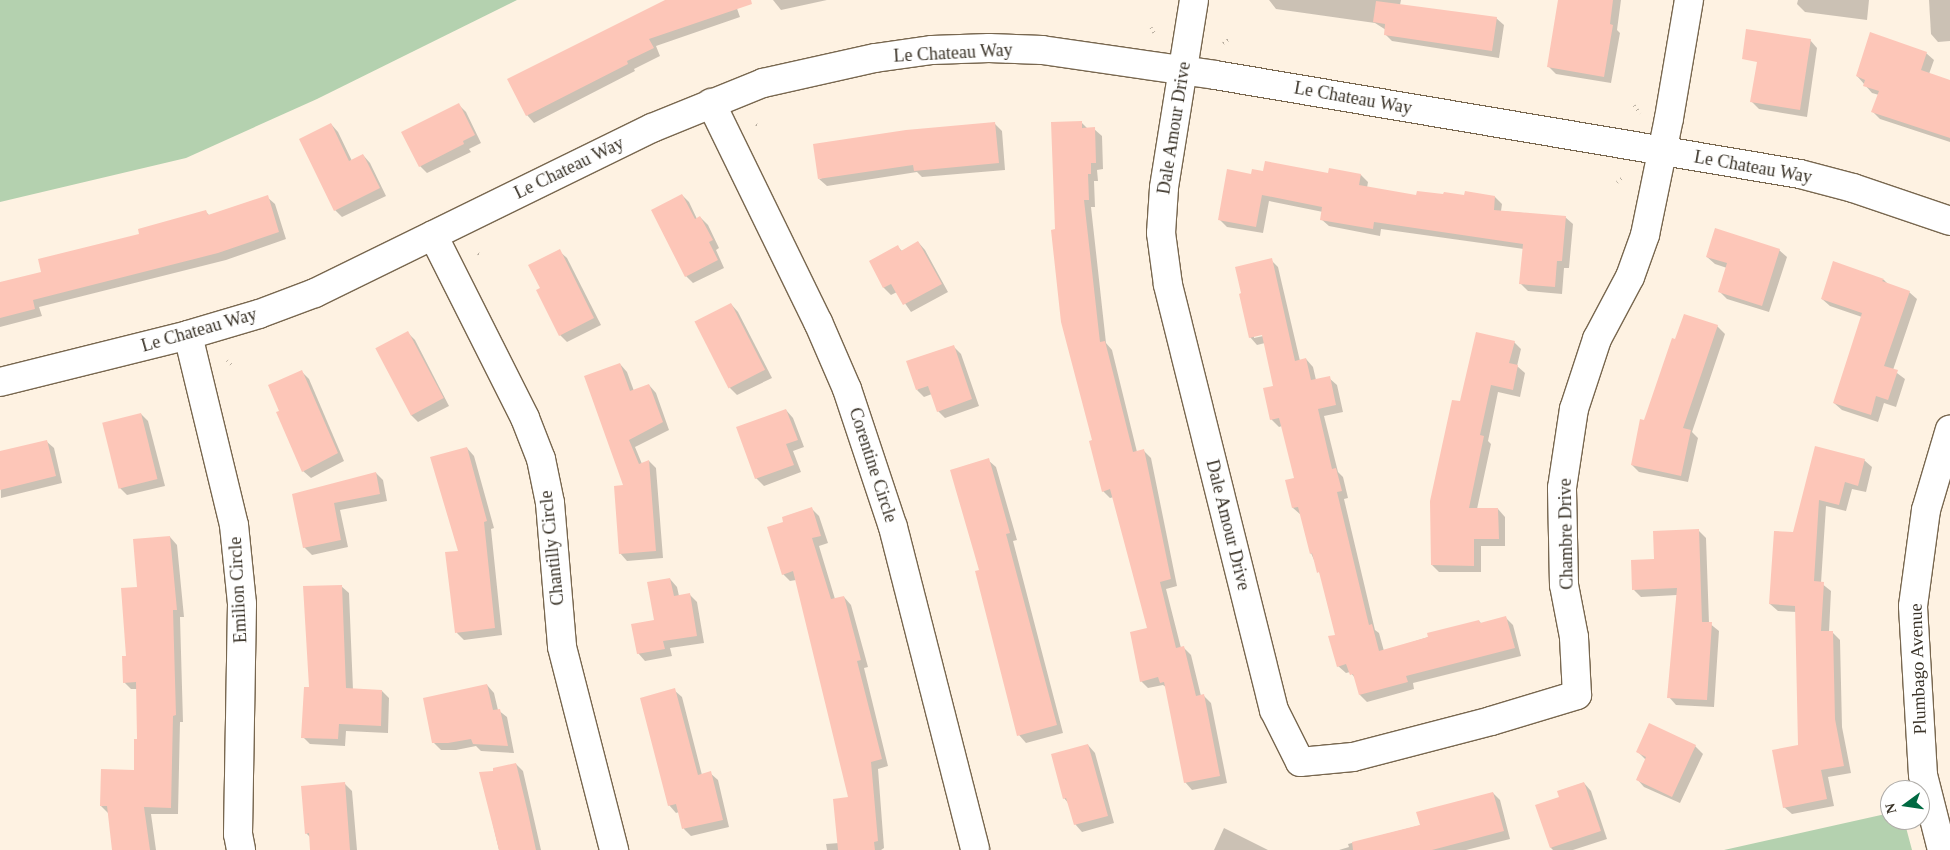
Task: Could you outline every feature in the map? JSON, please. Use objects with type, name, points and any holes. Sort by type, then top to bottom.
[{"type":"street","name":"Dale Amour Drive","points":[[1194,0],[1164,188],[1161,233],[1168,285],[1274,710],[1300,762],[1353,757],[1491,721],[1577,695]]},
{"type":"street","name":"Chambre Drive","points":[[1577,695],[1574,637],[1564,584],[1562,488],[1573,419],[1597,339],[1630,277],[1645,235],[1663,150],[1689,0]]},
{"type":"street","name":"Le Chateau Way","points":[[0,382],[259,314],[315,293],[652,128],[763,83],[875,58],[932,50],[988,48],[1042,50],[1097,56],[1663,150],[1800,174],[1853,188],[1950,221]]},
{"type":"street","name":"Corentine Circle","points":[[712,103],[818,322],[850,397],[893,527],[975,849]]},
{"type":"street","name":"Chantilly Circle","points":[[433,235],[525,418],[541,459],[550,503],[562,647],[614,850]]},
{"type":"street","name":"Emilion Circle","points":[[188,334],[234,525],[242,604],[238,834],[241,850]]},
{"type":"street","name":"Plumbago Avenue","points":[[1942,850],[1923,775],[1913,606],[1926,510],[1950,429]]},
{"type":"path","points":[[1151,27],[1155,34]]},
{"type":"path","points":[[1223,43],[1229,39]]},
{"type":"path","points":[[1634,104],[1640,113]]},
{"type":"path","points":[[1617,182],[1623,177]]},
{"type":"path","points":[[227,360],[231,364]]},
{"type":"green space","points":[[0,0],[517,0],[317,99],[186,158],[0,202]]},
{"type":"green space","points":[[1880,815],[1880,830],[1907,830],[1912,850],[1724,850]]},
{"type":"building","points":[[665,0],[751,0],[752,4],[649,39],[654,48],[627,61],[628,64],[526,116],[507,79]]},
{"type":"building","points":[[1558,0],[1613,0],[1610,24],[1613,25],[1604,77],[1547,67]]},
{"type":"building","points":[[1376,1],[1497,17],[1492,51],[1384,35],[1385,24],[1373,22]]},
{"type":"building","points":[[1746,29],[1811,39],[1800,110],[1750,102],[1757,62],[1742,59]]},
{"type":"building","points":[[1870,32],[1927,52],[1921,70],[1950,80],[1950,138],[1871,112],[1879,91],[1863,86],[1865,80],[1856,76]]},
{"type":"building","points":[[459,103],[475,135],[463,141],[464,144],[419,167],[401,132]]},
{"type":"building","points":[[1082,121],[1082,128],[1095,127],[1096,163],[1091,163],[1091,174],[1088,174],[1089,200],[1084,200],[1100,342],[1105,341],[1133,452],[1144,449],[1171,579],[1160,582],[1176,648],[1184,646],[1196,696],[1204,694],[1220,776],[1184,783],[1164,682],[1160,683],[1158,677],[1140,682],[1130,632],[1147,628],[1110,489],[1102,492],[1089,441],[1092,440],[1061,322],[1051,230],[1055,229],[1051,122]]},
{"type":"building","points":[[995,122],[999,163],[914,171],[913,165],[818,179],[813,144],[906,130]]},
{"type":"building","points":[[331,123],[349,161],[363,154],[380,188],[334,211],[299,139]]},
{"type":"building","points":[[1265,161],[1328,173],[1329,168],[1361,174],[1359,185],[1416,195],[1417,191],[1464,195],[1465,191],[1495,196],[1494,210],[1566,216],[1562,261],[1557,261],[1555,287],[1519,284],[1523,244],[1374,222],[1373,229],[1320,220],[1322,207],[1262,195],[1256,227],[1218,220],[1227,169],[1251,174],[1252,169],[1263,171]]},
{"type":"building","points":[[682,194],[695,219],[700,216],[713,240],[709,242],[718,260],[685,277],[651,210]]},
{"type":"building","points":[[268,195],[279,232],[218,253],[33,300],[35,309],[0,318],[0,282],[41,272],[38,259],[139,234],[138,229],[206,210],[208,215]]},
{"type":"building","points":[[1715,228],[1780,249],[1762,306],[1718,292],[1727,263],[1706,257]]},
{"type":"building","points":[[918,241],[942,284],[903,305],[891,284],[883,288],[869,261],[898,245],[901,251]]},
{"type":"building","points":[[560,249],[594,318],[559,336],[536,290],[540,288],[528,265]]},
{"type":"building","points":[[1272,258],[1295,361],[1306,358],[1311,380],[1330,376],[1336,405],[1318,409],[1332,469],[1336,468],[1342,491],[1337,492],[1369,625],[1372,624],[1379,651],[1428,637],[1427,633],[1479,620],[1480,623],[1506,616],[1515,648],[1406,676],[1408,682],[1359,695],[1353,674],[1350,675],[1346,664],[1337,667],[1328,636],[1335,635],[1319,572],[1317,573],[1312,553],[1310,554],[1298,507],[1292,508],[1285,480],[1294,478],[1279,418],[1270,420],[1263,388],[1273,386],[1262,335],[1249,338],[1239,294],[1241,293],[1235,267]]},
{"type":"building","points":[[1833,261],[1884,279],[1882,281],[1910,291],[1884,366],[1898,370],[1888,400],[1876,396],[1871,415],[1833,403],[1862,313],[1821,299]]},
{"type":"building","points":[[731,303],[765,370],[729,388],[694,322]]},
{"type":"building","points":[[1684,314],[1718,325],[1683,428],[1691,430],[1681,476],[1631,465],[1640,419],[1644,420],[1672,338],[1675,339]]},
{"type":"building","points":[[408,331],[444,398],[411,415],[375,348]]},
{"type":"building","points":[[1476,332],[1515,341],[1509,363],[1518,365],[1513,390],[1491,385],[1480,435],[1484,436],[1469,508],[1498,508],[1499,539],[1474,539],[1474,566],[1431,565],[1430,501],[1452,400],[1460,401]]},
{"type":"building","points":[[954,345],[972,399],[937,412],[928,386],[916,390],[906,361]]},
{"type":"building","points":[[620,363],[630,391],[649,384],[663,422],[629,440],[639,464],[649,460],[656,551],[619,554],[614,486],[623,485],[584,376]]},
{"type":"building","points":[[302,370],[338,453],[302,472],[276,412],[279,411],[268,385]]},
{"type":"building","points":[[786,409],[798,440],[786,444],[794,465],[755,479],[736,427]]},
{"type":"building","points":[[141,413],[157,479],[119,489],[102,423]]},
{"type":"building","points":[[47,440],[56,476],[0,490],[0,451]]},
{"type":"building","points":[[1815,446],[1865,459],[1858,486],[1845,482],[1839,505],[1819,500],[1814,581],[1824,582],[1821,631],[1833,631],[1835,719],[1844,766],[1821,770],[1827,799],[1783,808],[1772,750],[1798,745],[1795,606],[1769,604],[1774,531],[1793,532]]},
{"type":"building","points":[[467,447],[487,521],[484,522],[495,628],[455,633],[445,552],[458,551],[430,457]]},
{"type":"building","points":[[989,458],[1010,533],[1006,534],[1057,725],[1017,736],[975,571],[979,570],[950,470]]},
{"type":"building","points":[[376,472],[380,494],[334,503],[341,540],[303,548],[292,494]]},
{"type":"building","points":[[812,507],[821,536],[812,538],[831,599],[844,596],[861,660],[857,661],[882,759],[871,762],[878,841],[874,842],[875,850],[838,850],[833,799],[848,797],[793,571],[782,575],[767,527],[783,522],[782,517]]},
{"type":"building","points":[[1699,529],[1702,622],[1712,622],[1707,700],[1667,698],[1677,588],[1632,590],[1631,560],[1654,559],[1653,531]]},
{"type":"building","points":[[170,536],[177,610],[173,610],[176,715],[173,716],[171,808],[144,807],[150,850],[112,850],[107,806],[100,806],[101,769],[134,770],[134,739],[137,739],[136,682],[123,683],[122,656],[126,656],[121,588],[137,587],[133,539]]},
{"type":"building","points":[[670,578],[674,596],[690,593],[697,636],[663,641],[665,649],[637,654],[631,624],[654,620],[647,582]]},
{"type":"building","points":[[342,585],[346,688],[382,690],[381,726],[339,724],[338,739],[301,738],[304,687],[309,687],[303,586]]},
{"type":"building","points":[[487,684],[493,710],[500,709],[508,746],[473,744],[471,739],[448,743],[432,743],[423,698]]},
{"type":"building","points":[[675,688],[698,775],[711,771],[723,820],[682,829],[676,804],[668,806],[640,698]]},
{"type":"building","points":[[1649,723],[1696,745],[1672,797],[1636,780],[1646,757],[1636,752]]},
{"type":"building","points":[[1088,744],[1108,816],[1074,825],[1066,798],[1063,799],[1051,754]]},
{"type":"building","points":[[516,763],[536,850],[499,850],[479,772],[493,771],[493,768]]},
{"type":"building","points":[[345,782],[350,850],[310,850],[309,833],[305,834],[301,786]]},
{"type":"building","points":[[1584,782],[1601,831],[1550,848],[1535,805],[1559,797],[1557,791]]},
{"type":"building","points":[[1493,792],[1504,831],[1432,850],[1353,850],[1352,842],[1420,825],[1416,812]]}]
